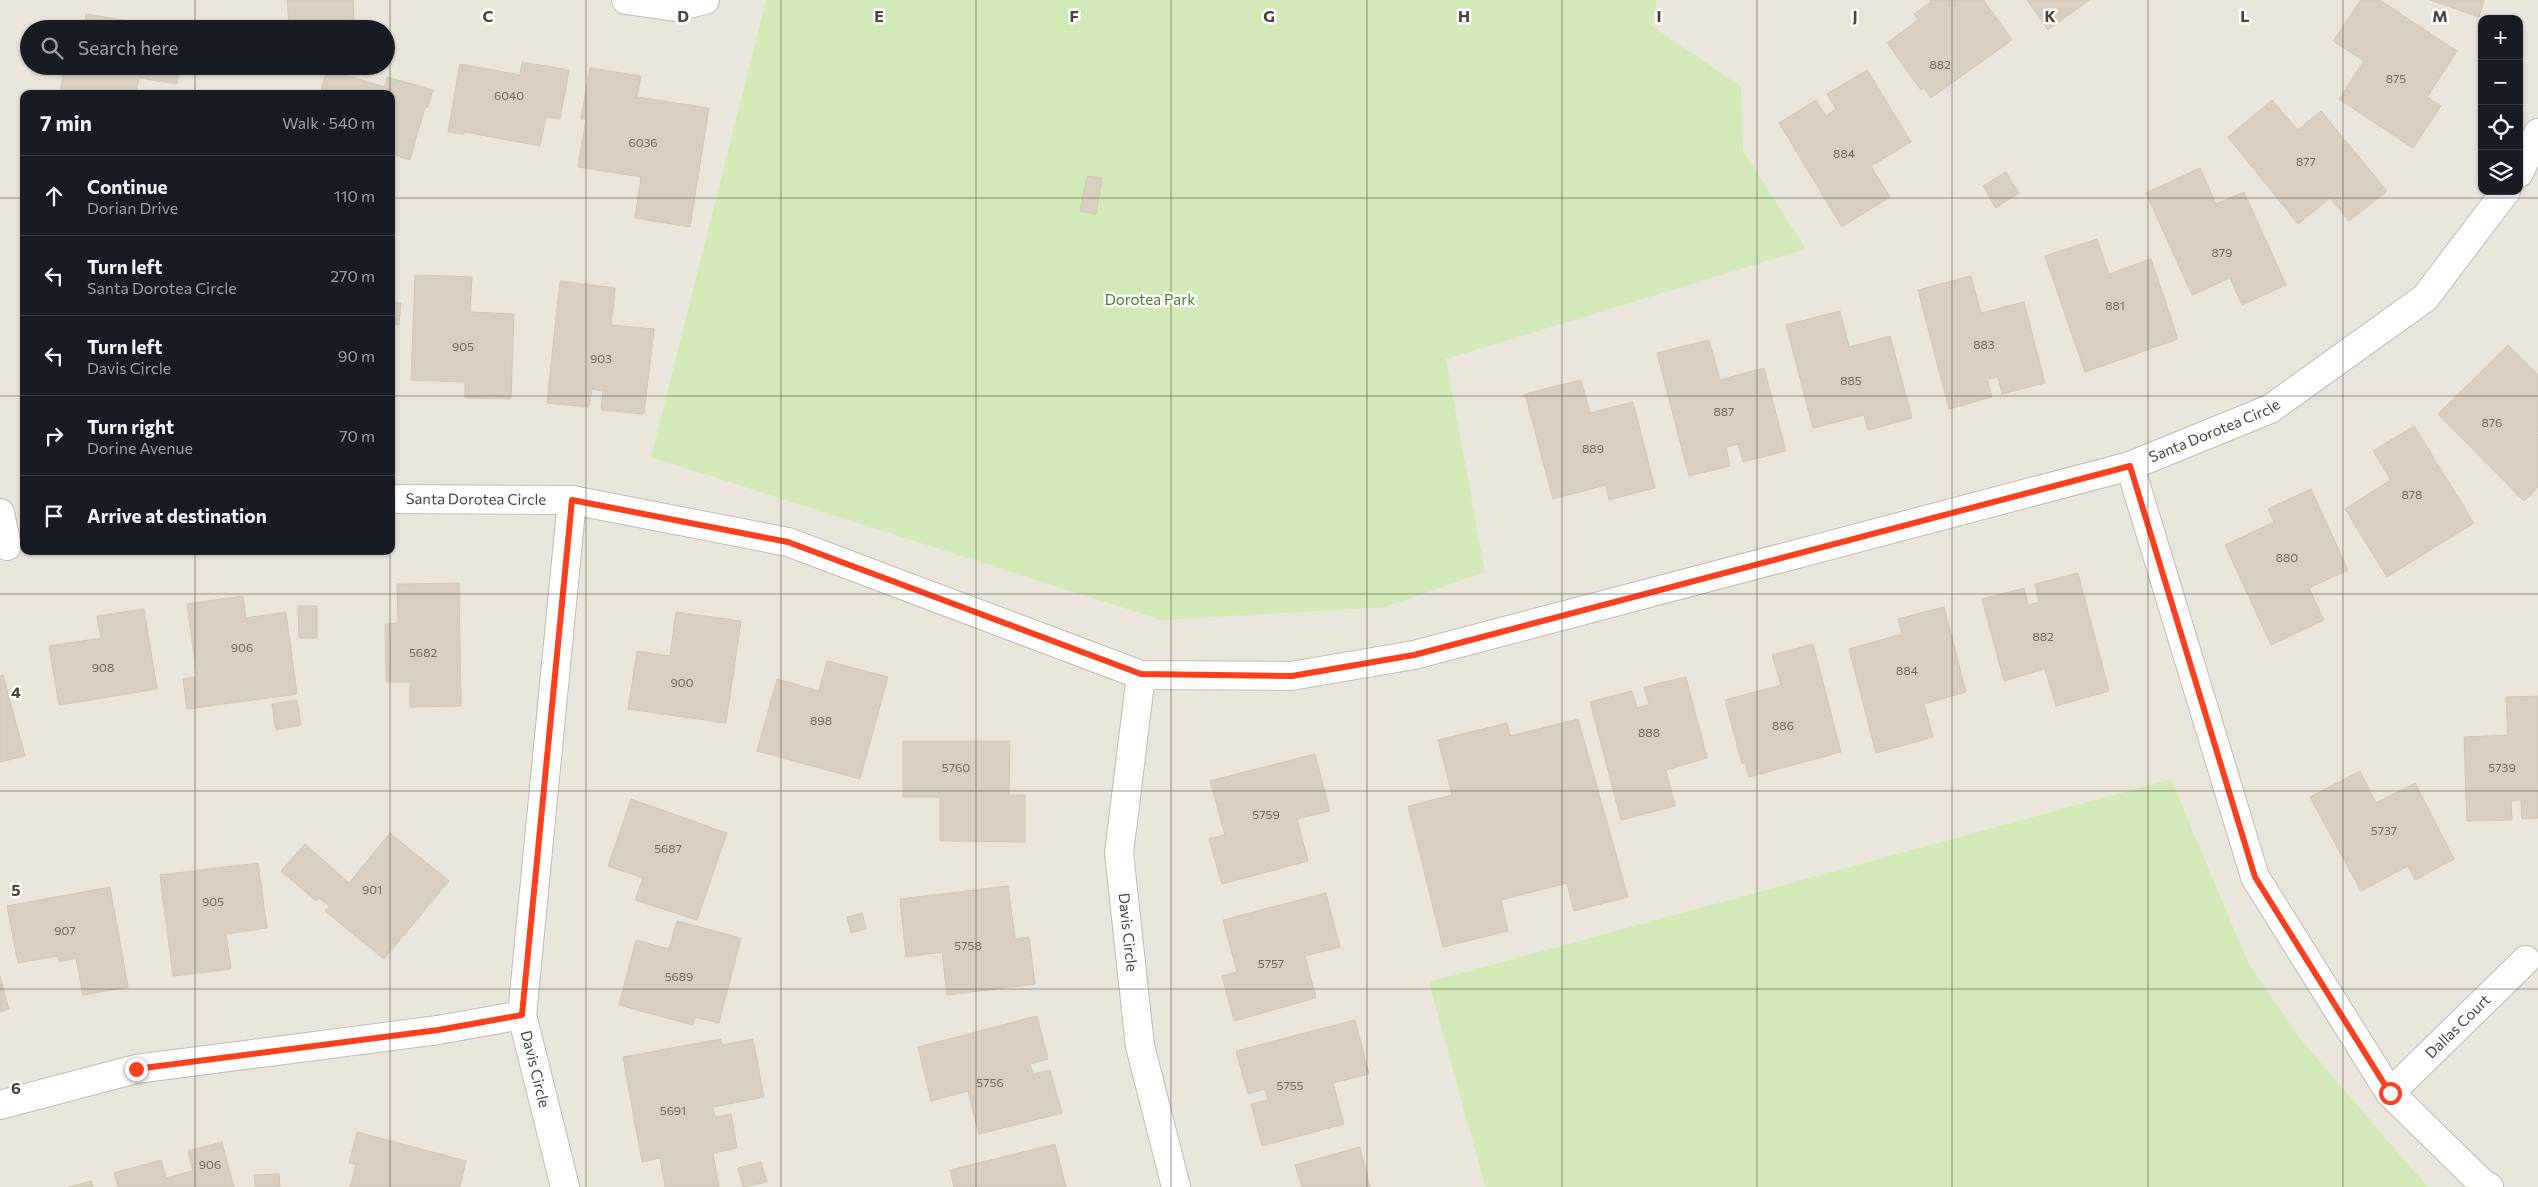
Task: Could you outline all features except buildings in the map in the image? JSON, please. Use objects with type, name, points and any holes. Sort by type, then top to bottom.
[{"type":"street","points":[[626,0],[675,7],[705,0]]},
{"type":"street","points":[[2523,165],[2538,133]]},
{"type":"street","name":"Santa Dorotea Circle","points":[[395,499],[572,500],[788,542],[1141,674],[1292,676],[1414,655],[2130,466],[2270,410],[2426,298],[2503,195]]},
{"type":"street","points":[[2130,466],[2255,877],[2390,1093],[2483,1184],[2489,1187]]},
{"type":"street","name":"Davis Circle","points":[[565,1187],[522,1015],[572,500]]},
{"type":"street","points":[[0,513],[10,545]]},
{"type":"street","name":"Davis Circle","points":[[1141,674],[1119,853],[1140,1046],[1176,1187]]},
{"type":"street","name":"Dallas Court","points":[[2390,1093],[2526,960]]},
{"type":"street","points":[[0,1105],[136,1069],[438,1030],[522,1015]]},
{"type":"shaded area","points":[[0,0],[2538,0],[2538,1187],[2428,1187],[2299,1037],[2249,964],[2171,779],[1430,982],[1485,1187],[0,1187]]},
{"type":"green space","name":"Dorotea Park","points":[[766,0],[1657,0],[1651,25],[1741,87],[1743,151],[1806,249],[1446,359],[1485,572],[1385,607],[1162,620],[651,457]]},
{"type":"green space","points":[[2171,779],[2249,964],[2299,1037],[2428,1187],[1485,1187],[1429,982]]},
{"type":"route","points":[[136,1069],[438,1030],[522,1015],[572,500],[788,542],[1141,674],[1292,676],[1414,655],[2130,466],[2146,524],[2255,877],[2390,1093]]}]
